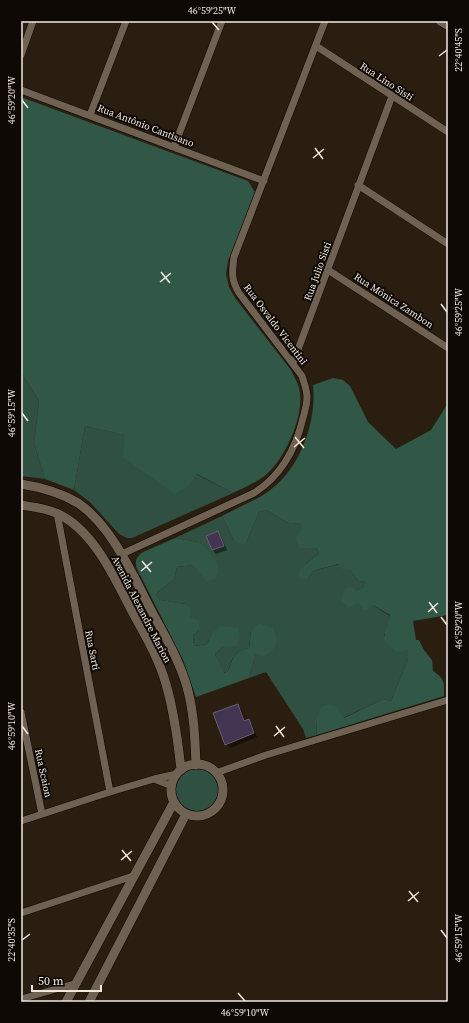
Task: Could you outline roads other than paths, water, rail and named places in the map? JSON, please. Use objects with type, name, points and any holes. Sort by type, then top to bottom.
[{"type":"main road","points":[[441,21],[448,25]]},
{"type":"street","points":[[21,55],[34,21]]},
{"type":"street","points":[[90,115],[126,21]]},
{"type":"street","points":[[174,146],[222,21]]},
{"type":"street","name":"Rua Osvaldo Vicentini","points":[[122,554],[254,493],[274,477],[292,452],[297,439],[307,398],[306,387],[302,376],[239,293],[234,284],[232,272],[234,257],[325,21]]},
{"type":"street","name":"Rua Lino Sisti","points":[[316,46],[448,132]]},
{"type":"street","name":"Rua Antônio Cantisano","points":[[21,90],[174,146],[264,181]]},
{"type":"street","name":"Rua Julio Sisti","points":[[293,363],[392,96]]},
{"type":"street","points":[[358,185],[448,244]]},
{"type":"street","name":"Rua Mônica Zambon","points":[[328,270],[448,348]]},
{"type":"street","name":"Avenida Alexandre Marion","points":[[21,484],[59,494],[78,503],[101,525],[122,554],[182,671],[195,723],[196,765]]},
{"type":"street","name":"Avenida Alexandre Marion","points":[[21,505],[42,508],[57,513],[81,530],[104,559],[153,652],[166,682],[176,725],[179,772]]},
{"type":"street","name":"Rua Sarti","points":[[57,513],[110,792]]},
{"type":"street","points":[[216,772],[273,753],[448,700]]},
{"type":"street","name":"Rua Scaion","points":[[21,712],[42,814]]},
{"type":"street","points":[[21,821],[110,792],[179,772],[188,766],[196,765],[203,765],[216,772],[223,788],[222,797],[218,805],[211,812],[194,816],[186,814],[179,809],[174,802],[171,793],[172,786],[179,772]]},
{"type":"street","points":[[154,779],[172,786]]},
{"type":"street","points":[[66,1002],[174,802]]},
{"type":"street","points":[[89,1002],[186,814]]},
{"type":"street","points":[[21,912],[133,876]]},
{"type":"street","points":[[21,1000],[75,984]]}]
